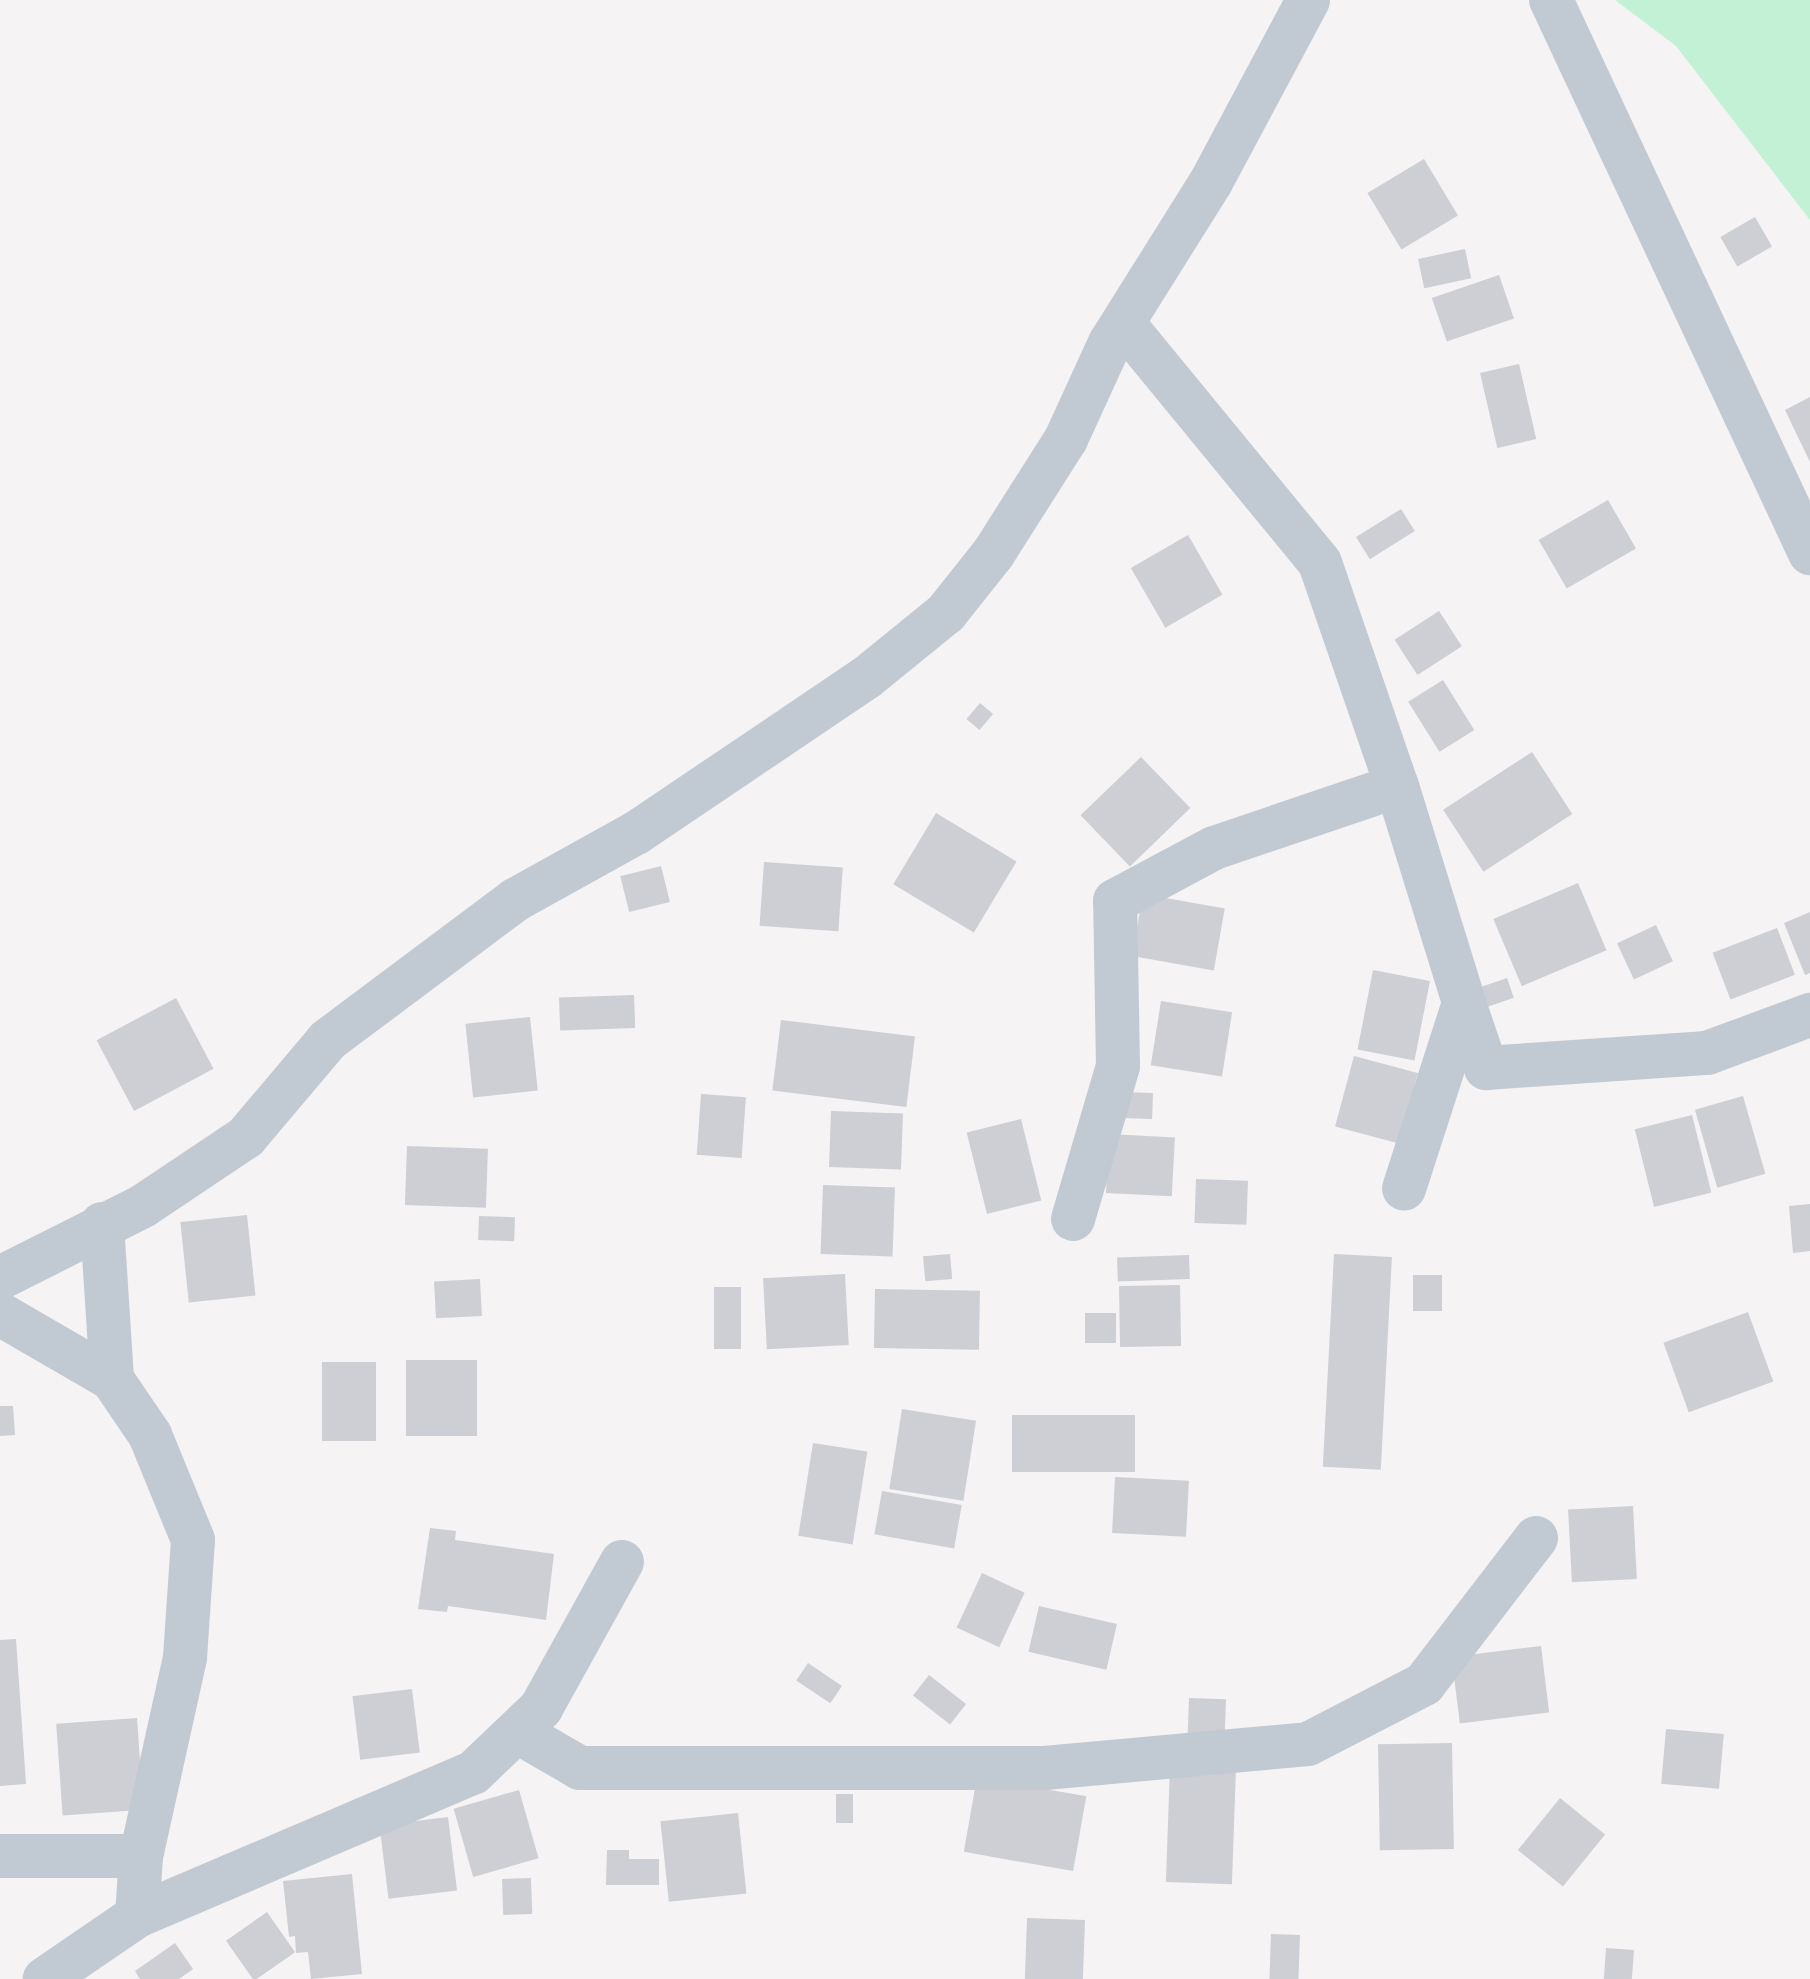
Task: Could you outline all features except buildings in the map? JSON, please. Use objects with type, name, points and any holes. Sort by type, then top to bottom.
[{"type":"street","points":[[0,1278],[143,1206],[246,1137],[328,1040],[515,900],[636,833],[866,678],[946,613],[993,554],[1066,439],[1123,323],[1211,182],[1308,0]]},
{"type":"street","points":[[1551,0],[1810,553]]},
{"type":"street","points":[[1123,323],[1320,563],[1397,786],[1486,1068],[1707,1053],[1810,1015]]},
{"type":"street","points":[[1073,1219],[1118,1066],[1115,901],[1214,848],[1397,786]]},
{"type":"street","points":[[1404,1189],[1464,1003]]},
{"type":"street","points":[[102,1224],[112,1379]]},
{"type":"street","points":[[0,1314],[112,1379],[150,1435],[193,1540],[185,1658],[141,1856],[137,1916]]},
{"type":"street","points":[[518,1732],[580,1768],[1045,1768],[1308,1744],[1424,1684],[1536,1538]]},
{"type":"street","points":[[45,1979],[137,1916],[473,1773],[518,1732],[564,1672],[622,1562]]},
{"type":"street","points":[[0,1856],[141,1856]]},
{"type":"green space","points":[[1615,0],[1810,0],[1810,220],[1676,46]]}]
